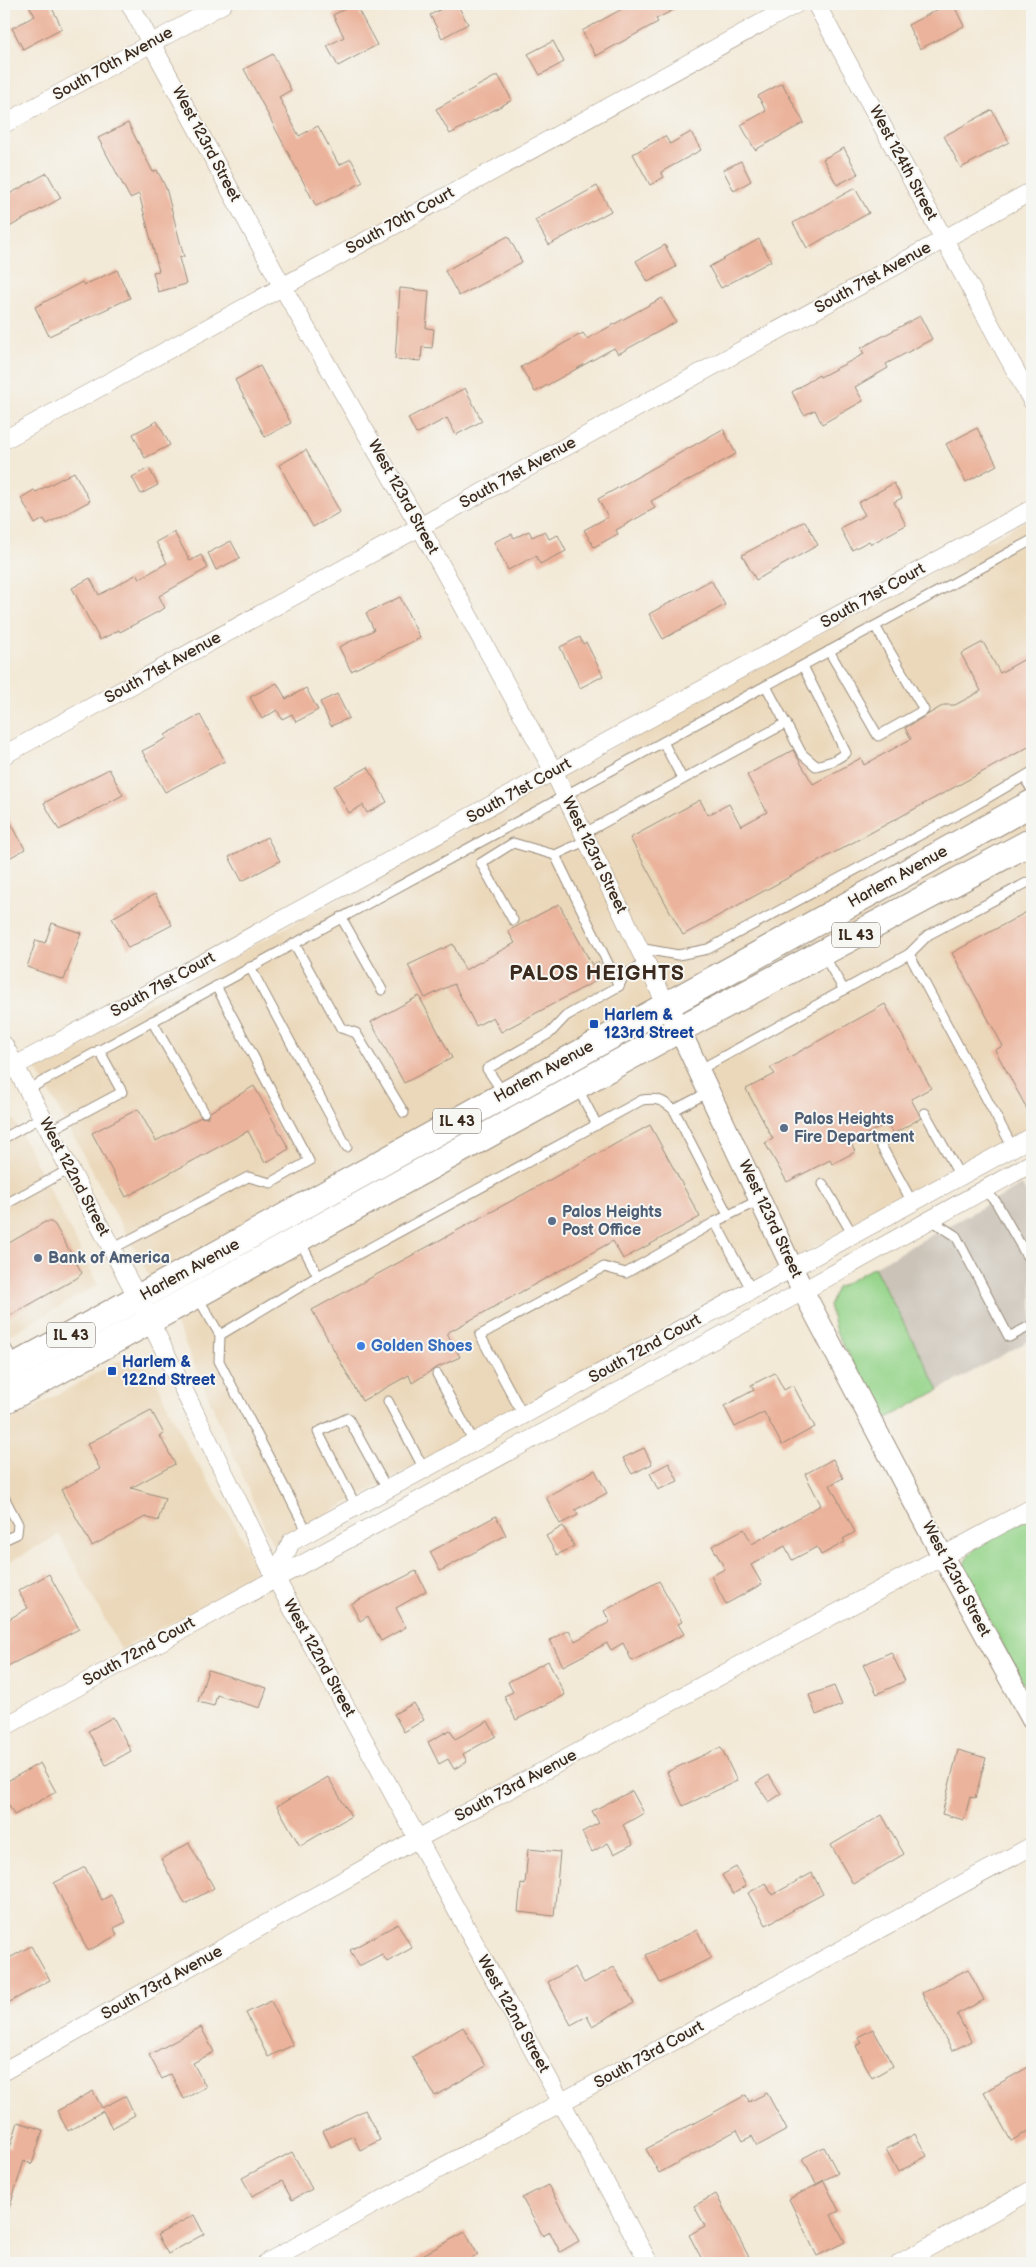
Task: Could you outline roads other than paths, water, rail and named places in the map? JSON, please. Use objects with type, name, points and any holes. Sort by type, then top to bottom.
[{"type":"main road","name":"Harlem Avenue","points":[[4,1402],[144,1309],[504,1094],[1032,803]]},
{"type":"main road","name":"Harlem Avenue","points":[[8,1360],[144,1309],[196,1294],[680,1029],[1032,841]]},
{"type":"street","name":"West 123rd Street","points":[[130,4],[282,286],[420,527],[554,772],[666,1004],[680,1029],[803,1291],[943,1557],[1032,1719]]},
{"type":"street","name":"South 70th Avenue","points":[[4,124],[224,4]]},
{"type":"street","name":"South 70th Court","points":[[4,440],[796,4]]},
{"type":"street","name":"West 124th Street","points":[[816,4],[1032,401]]},
{"type":"street","name":"South 71st Avenue","points":[[4,755],[1032,191]]},
{"type":"street","name":"South 71st Court","points":[[9,1069],[1032,509]]},
{"type":"street","name":"West 122nd Street","points":[[4,1045],[9,1069],[27,1090],[144,1309],[275,1577],[649,2263]]},
{"type":"street","name":"South 72nd Court","points":[[275,1577],[291,1542],[308,1532],[1032,1137]]},
{"type":"street","name":"South 72nd Court","points":[[4,1727],[275,1577],[803,1291],[1032,1163]]},
{"type":"street","points":[[960,1176],[978,1193]]},
{"type":"street","name":"South 73rd Avenue","points":[[4,2071],[417,1839],[1032,1508]]},
{"type":"street","name":"South 73rd Court","points":[[266,2263],[1032,1846]]},
{"type":"street","points":[[900,2263],[1032,2190]]},
{"type":"lane","name":"South 71st Court","points":[[27,1090],[1032,540]]},
{"type":"lane","points":[[829,651],[878,736],[924,710],[876,626]]},
{"type":"lane","points":[[766,686],[802,754],[816,766],[833,761],[846,753],[802,666]]},
{"type":"lane","points":[[513,920],[481,863],[513,843],[556,855],[682,778],[786,724]]},
{"type":"lane","points":[[663,742],[682,778]]},
{"type":"lane","points":[[504,1094],[487,1069],[550,1033],[566,1016],[619,986],[624,975],[643,956],[678,955],[708,949],[953,817],[1028,774],[1032,790]]},
{"type":"lane","points":[[495,833],[503,849]]},
{"type":"lane","points":[[556,855],[619,986]]},
{"type":"lane","points":[[699,1070],[909,954],[928,935],[1032,880]]},
{"type":"lane","points":[[341,917],[382,990]]},
{"type":"lane","points":[[294,943],[341,1028],[356,1032],[404,1113]]},
{"type":"lane","points":[[822,953],[844,990]]},
{"type":"lane","points":[[909,954],[1013,1148]]},
{"type":"lane","points":[[250,968],[347,1147]]},
{"type":"lane","points":[[112,1249],[248,1178],[271,1183],[309,1161],[216,986]]},
{"type":"lane","points":[[152,1021],[204,1112]]},
{"type":"lane","points":[[4,1138],[46,1124],[122,1092],[99,1050]]},
{"type":"lane","points":[[576,1086],[596,1125]]},
{"type":"lane","points":[[674,1110],[710,1092]]},
{"type":"lane","points":[[220,1336],[318,1276],[642,1100],[654,1099],[664,1101],[674,1110],[728,1215]]},
{"type":"lane","points":[[925,1113],[960,1176]]},
{"type":"lane","points":[[878,1140],[912,1202]]},
{"type":"lane","points":[[4,1205],[70,1170]]},
{"type":"lane","points":[[823,1184],[852,1236]]},
{"type":"lane","points":[[978,1193],[996,1202],[1032,1265]]},
{"type":"lane","points":[[523,1415],[480,1335],[604,1267],[626,1273],[714,1222],[760,1199]]},
{"type":"lane","points":[[930,1220],[956,1236],[1009,1337],[1032,1325]]},
{"type":"lane","points":[[714,1222],[752,1291]]},
{"type":"lane","points":[[298,1238],[318,1276]]},
{"type":"lane","points":[[196,1294],[220,1336],[219,1361],[308,1532]]},
{"type":"lane","points":[[437,1374],[474,1442]]},
{"type":"lane","points":[[388,1401],[424,1469]]},
{"type":"lane","points":[[356,1506],[318,1432],[348,1418],[387,1490]]},
{"type":"lane","points":[[4,1497],[18,1524],[17,1534],[4,1540]]},
{"type":"place","name":"Harlem & 123rd Street","points":[[594,1024]]},
{"type":"place","name":"Palos Heights Fire Department","points":[[784,1128]]},
{"type":"place","name":"Palos Heights Post Office","points":[[552,1221]]},
{"type":"place","name":"Bank of America","points":[[38,1258]]},
{"type":"place","name":"Golden Shoes","points":[[361,1346]]},
{"type":"place","name":"Harlem & 122nd Street","points":[[112,1371]]},
{"type":"district","name":"PALOS HEIGHTS","points":[[597,973]]}]
